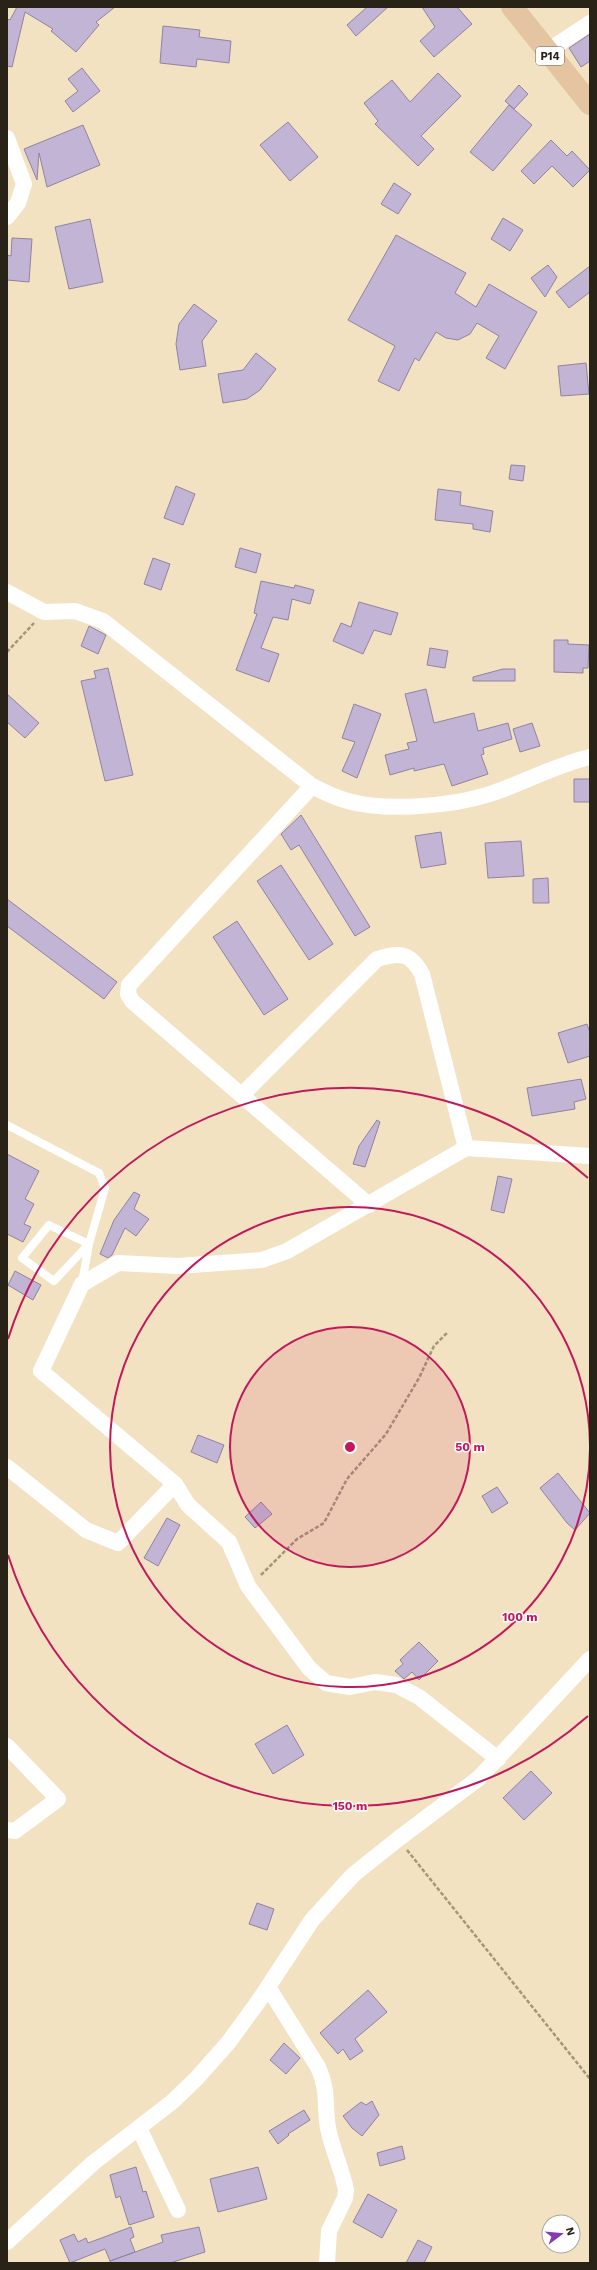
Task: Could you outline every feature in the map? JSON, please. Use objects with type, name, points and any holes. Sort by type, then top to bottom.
[{"type":"main road","name":"P14","points":[[512,7],[546,52],[590,104]]},
{"type":"street","points":[[546,52],[590,23]]},
{"type":"street","points":[[7,138],[24,184],[18,203],[7,217]]},
{"type":"street","points":[[7,592],[44,612],[75,611],[103,621],[312,786],[330,795],[350,802],[382,806],[443,804],[491,794],[553,767],[590,757]]},
{"type":"street","points":[[312,786],[129,985],[128,994],[132,1001],[369,1205]]},
{"type":"street","points":[[242,1095],[377,959],[394,953],[408,956],[417,965],[422,974],[466,1148]]},
{"type":"street","points":[[498,1759],[419,1696],[396,1685],[375,1682],[350,1687],[326,1683],[309,1668],[248,1586],[229,1542],[188,1505],[175,1484],[41,1371],[82,1284],[118,1263],[178,1266],[262,1260],[287,1251],[466,1148],[590,1156]]},
{"type":"street","points":[[7,1467],[86,1530],[118,1543],[175,1484]]},
{"type":"street","points":[[7,2242],[93,2163],[172,2102],[196,2079],[228,2043],[268,1987],[312,1920],[353,1875],[479,1778],[590,1659]]},
{"type":"street","points":[[7,1746],[58,1799],[15,1831],[7,1830]]},
{"type":"street","points":[[268,1987],[318,2067],[324,2080],[327,2097],[328,2128],[346,2190],[345,2198],[329,2231],[327,2263]]},
{"type":"street","points":[[139,2128],[178,2210]]},
{"type":"lane","points":[[7,1125],[99,1173],[105,1188],[89,1244],[82,1284]]},
{"type":"lane","points":[[49,1225],[89,1244],[54,1281],[22,1258],[49,1225]]},
{"type":"path","points":[[7,652],[44,612]]},
{"type":"path","points":[[248,1586],[297,1538],[324,1523],[347,1479],[386,1434],[419,1378],[434,1346],[448,1332]]},
{"type":"path","points":[[398,1839],[590,2079]]},
{"type":"building","points":[[17,7],[115,7],[96,22],[99,25],[76,52],[51,31],[53,29],[25,12],[12,67],[7,66],[7,19],[10,20]]},
{"type":"building","points":[[367,7],[388,7],[356,36],[347,25]]},
{"type":"building","points":[[422,7],[457,7],[472,24],[434,57],[420,41],[435,27]]},
{"type":"building","points":[[163,26],[200,30],[199,37],[231,41],[229,63],[197,59],[196,67],[160,63]]},
{"type":"building","points":[[590,34],[590,61],[581,67],[569,48]]},
{"type":"building","points":[[82,68],[100,91],[73,112],[65,101],[78,91],[68,79]]},
{"type":"building","points":[[438,73],[461,96],[421,136],[434,149],[418,166],[375,124],[378,121],[364,103],[392,80],[410,102]]},
{"type":"building","points":[[519,85],[528,94],[514,109],[505,101]]},
{"type":"building","points":[[509,105],[532,125],[493,171],[470,152]]},
{"type":"building","points":[[288,122],[318,157],[290,181],[260,145]]},
{"type":"building","points":[[83,125],[100,165],[47,187],[39,153],[37,180],[24,149]]},
{"type":"building","points":[[551,140],[567,156],[572,151],[590,170],[573,187],[552,166],[534,184],[521,171]]},
{"type":"building","points":[[394,183],[411,194],[398,214],[381,204]]},
{"type":"building","points":[[503,218],[523,230],[510,251],[491,239]]},
{"type":"building","points":[[90,219],[103,282],[69,289],[55,227]]},
{"type":"building","points":[[396,235],[466,273],[455,293],[476,307],[489,284],[537,312],[505,369],[486,358],[499,336],[477,323],[470,334],[458,340],[446,338],[436,332],[419,361],[415,358],[399,391],[378,381],[395,346],[348,320]]},
{"type":"building","points":[[12,238],[32,239],[29,282],[7,280],[7,255],[11,256]]},
{"type":"building","points":[[548,265],[557,277],[545,297],[531,278]]},
{"type":"building","points":[[590,266],[590,292],[569,308],[556,292]]},
{"type":"building","points":[[194,304],[217,321],[202,341],[206,366],[180,370],[176,344],[179,324]]},
{"type":"building","points":[[256,353],[276,369],[260,390],[247,399],[223,403],[218,374],[243,370]]},
{"type":"building","points":[[586,363],[589,394],[561,396],[558,366]]},
{"type":"building","points":[[511,465],[525,466],[523,481],[509,479]]},
{"type":"building","points":[[176,486],[195,494],[183,525],[164,518]]},
{"type":"building","points":[[438,489],[461,492],[460,505],[493,511],[490,532],[473,529],[473,524],[435,520]]},
{"type":"building","points":[[240,548],[261,554],[256,573],[235,567]]},
{"type":"building","points":[[153,558],[170,564],[161,590],[144,584]]},
{"type":"building","points":[[261,581],[294,588],[295,585],[314,590],[310,604],[292,599],[288,620],[273,617],[261,648],[279,654],[269,682],[236,670],[257,614],[254,613]]},
{"type":"building","points":[[359,602],[398,613],[391,635],[374,630],[363,654],[333,641],[341,623],[351,627]]},
{"type":"building","points":[[89,626],[106,635],[98,654],[81,646]]},
{"type":"building","points":[[554,640],[568,640],[568,644],[589,645],[588,668],[583,668],[583,673],[554,672]]},
{"type":"building","points":[[430,648],[448,651],[445,668],[427,665]]},
{"type":"building","points":[[108,668],[133,775],[105,781],[81,681],[96,678],[94,671]]},
{"type":"building","points":[[503,669],[515,669],[515,681],[473,681],[473,677]]},
{"type":"building","points":[[426,689],[434,723],[474,713],[478,731],[508,723],[512,739],[483,748],[484,754],[481,755],[488,774],[452,786],[444,764],[414,771],[414,768],[390,775],[385,755],[409,749],[407,743],[417,741],[405,694]]},
{"type":"building","points":[[7,694],[39,723],[25,738],[7,722]]},
{"type":"building","points":[[354,704],[381,714],[357,778],[342,771],[355,742],[342,738]]},
{"type":"building","points":[[532,723],[540,746],[520,752],[513,729]]},
{"type":"building","points":[[574,779],[590,779],[590,802],[574,802]]},
{"type":"building","points":[[301,815],[370,927],[355,936],[299,845],[291,850],[281,834]]},
{"type":"building","points":[[441,832],[446,864],[421,868],[415,836]]},
{"type":"building","points":[[521,841],[524,876],[488,878],[485,843]]},
{"type":"building","points":[[281,865],[333,944],[309,960],[257,881]]},
{"type":"building","points":[[548,878],[549,903],[533,903],[533,879]]},
{"type":"building","points":[[7,899],[117,982],[104,999],[7,926]]},
{"type":"building","points":[[237,921],[288,999],[264,1015],[213,937]]},
{"type":"building","points":[[587,1024],[590,1033],[590,1056],[568,1063],[558,1033]]},
{"type":"building","points":[[581,1079],[586,1099],[574,1102],[575,1109],[532,1116],[527,1088]]},
{"type":"building","points":[[377,1120],[380,1122],[365,1167],[353,1164],[359,1146]]},
{"type":"building","points":[[7,1154],[39,1171],[25,1199],[34,1204],[24,1224],[31,1227],[23,1242],[7,1234]]},
{"type":"building","points":[[498,1176],[512,1179],[504,1213],[491,1210]]},
{"type":"building","points":[[134,1192],[140,1195],[134,1209],[149,1219],[136,1236],[125,1228],[112,1255],[108,1258],[100,1254],[114,1220]]},
{"type":"building","points":[[15,1271],[41,1285],[33,1300],[8,1285]]},
{"type":"building","points":[[198,1435],[224,1445],[217,1463],[191,1452]]},
{"type":"building","points":[[558,1473],[590,1513],[575,1530],[567,1523],[540,1488]]},
{"type":"building","points":[[497,1487],[508,1503],[492,1513],[482,1496]]},
{"type":"building","points":[[261,1502],[272,1514],[255,1528],[245,1517]]},
{"type":"building","points":[[167,1518],[180,1525],[158,1566],[144,1558]]},
{"type":"building","points":[[419,1642],[438,1661],[419,1680],[412,1672],[404,1679],[395,1671],[403,1664],[400,1660]]},
{"type":"building","points":[[287,1725],[304,1755],[273,1774],[255,1744]]},
{"type":"building","points":[[531,1771],[552,1793],[524,1820],[503,1798]]},
{"type":"building","points":[[257,1903],[274,1909],[267,1930],[249,1924]]},
{"type":"building","points":[[368,1990],[387,2012],[355,2039],[363,2051],[350,2060],[343,2049],[338,2054],[320,2033]]},
{"type":"building","points":[[284,2043],[300,2058],[286,2074],[270,2060]]},
{"type":"building","points":[[372,2101],[379,2115],[362,2136],[352,2128],[343,2116],[361,2102],[366,2105]]},
{"type":"building","points":[[304,2110],[310,2120],[288,2134],[289,2135],[278,2144],[269,2131]]},
{"type":"building","points":[[402,2146],[405,2159],[380,2166],[377,2153]]},
{"type":"building","points":[[136,2167],[143,2192],[146,2191],[154,2217],[129,2225],[120,2196],[116,2198],[110,2175]]},
{"type":"building","points":[[258,2167],[267,2199],[218,2212],[210,2179]]},
{"type":"building","points":[[368,2194],[397,2210],[382,2238],[353,2222]]},
{"type":"building","points":[[131,2227],[134,2237],[130,2239],[135,2252],[110,2261],[105,2249],[70,2263],[60,2240],[74,2234],[78,2242],[86,2238],[88,2243]]},
{"type":"building","points":[[199,2227],[205,2252],[170,2263],[110,2263],[110,2261],[163,2242],[161,2235]]},
{"type":"building","points":[[418,2240],[432,2247],[424,2263],[406,2263]]}]
